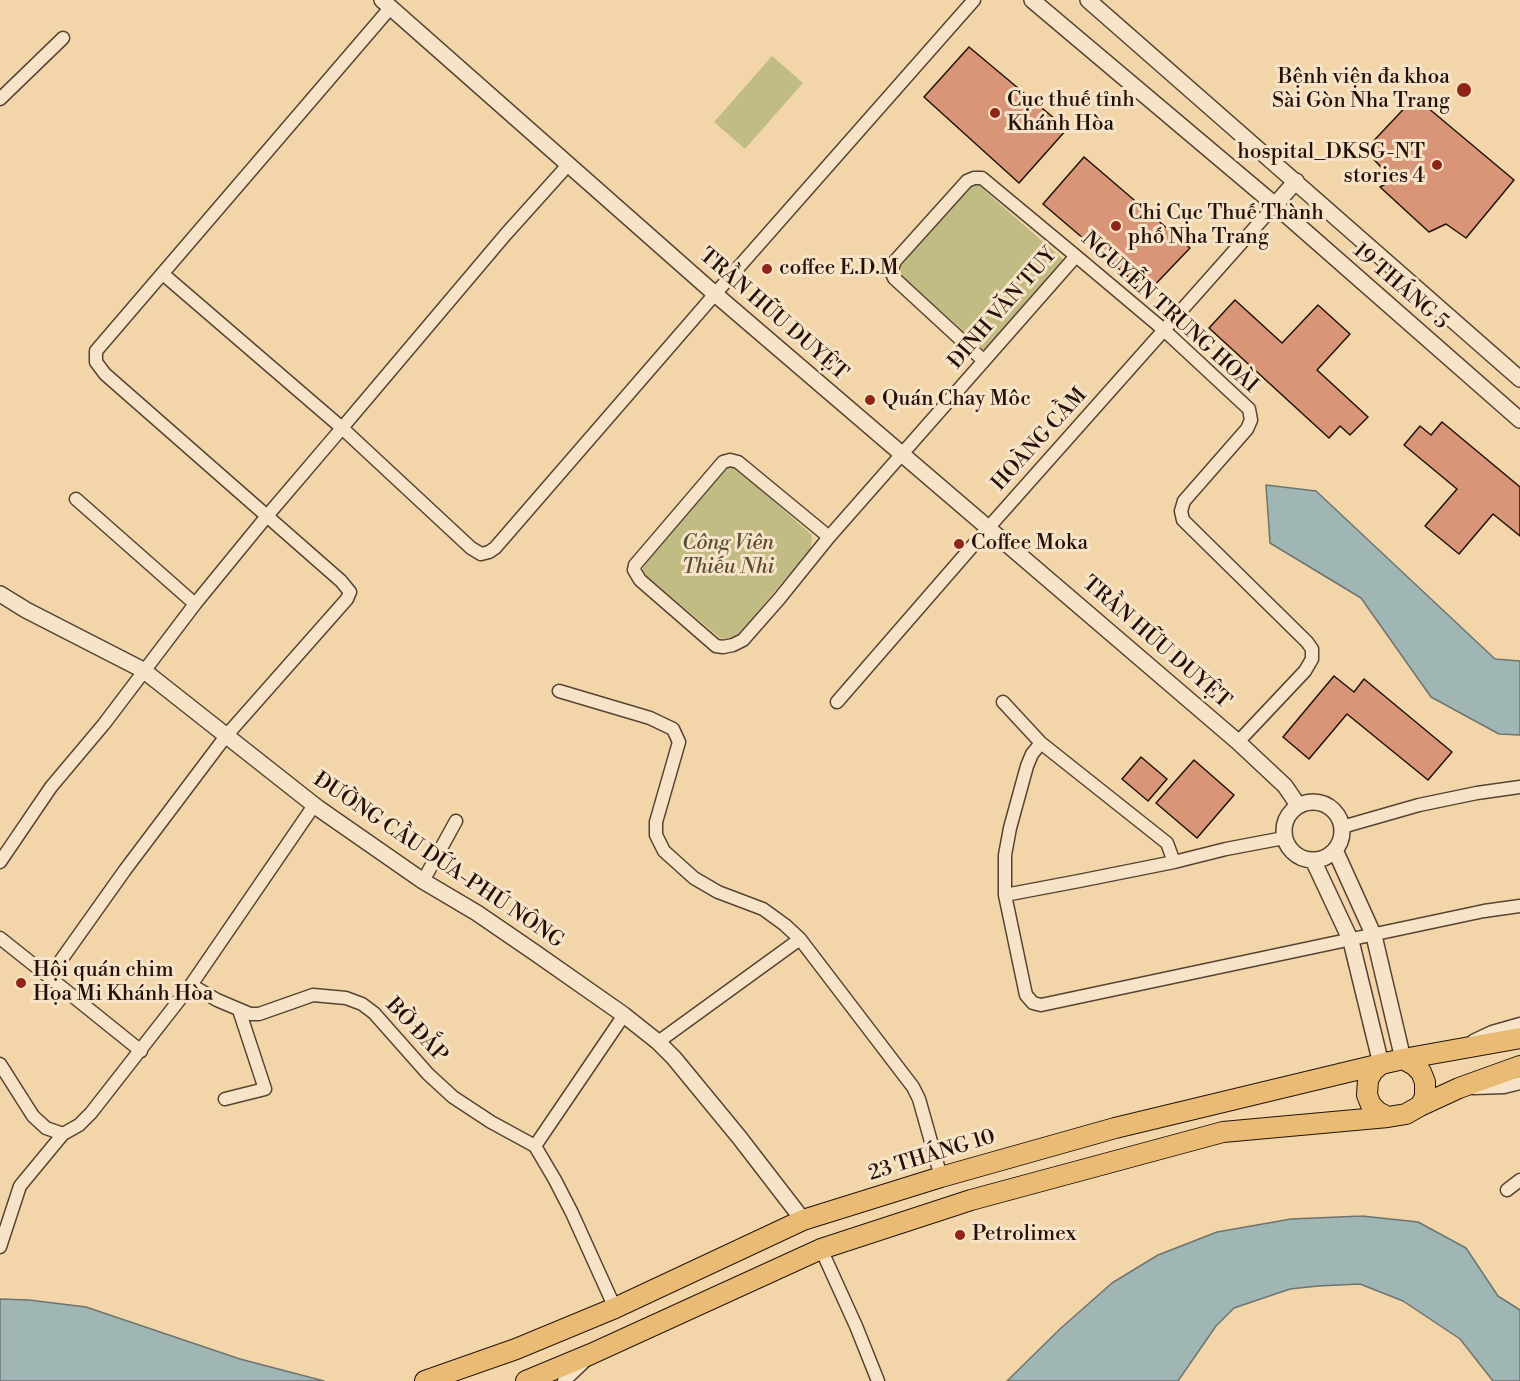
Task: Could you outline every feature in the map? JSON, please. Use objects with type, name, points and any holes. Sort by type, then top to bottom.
[{"type":"main road","points":[[1388,1117],[1371,1105],[1368,1095],[1368,1080],[1381,1064],[1520,1038]]},
{"type":"main road","points":[[1403,1059],[1421,1072],[1425,1082],[1425,1097],[1420,1106]]},
{"type":"main road","name":"23 THÁNG 10","points":[[425,1381],[516,1349],[615,1308],[803,1221],[941,1177],[1176,1112],[1381,1064]]},
{"type":"main road","points":[[526,1381],[591,1354],[821,1249],[971,1200],[1223,1132],[1406,1114],[1459,1088],[1520,1066]]},
{"type":"main road","points":[[803,1221],[821,1249]]},
{"type":"street","points":[[163,274],[342,428],[471,548],[481,554],[489,552],[495,548],[974,0]]},
{"type":"street","name":"19 THÁNG 5","points":[[1032,0],[1275,205],[1520,420]]},
{"type":"street","name":"19 THÁNG 5","points":[[1088,0],[1520,379]]},
{"type":"street","points":[[49,977],[125,870],[226,736],[347,599],[350,592],[341,581],[105,374],[96,362],[96,351],[163,274],[387,3]]},
{"type":"street","name":"TRẦN HỮU DUYỆT","points":[[387,3],[715,294],[1238,742],[1285,786],[1298,805]]},
{"type":"street","points":[[0,99],[63,38]]},
{"type":"street","points":[[0,862],[51,787],[104,724],[195,604],[506,234],[568,165]]},
{"type":"street","name":"NGUYỄN TRUNG HOÀI","points":[[983,360],[894,278],[891,268],[967,181],[974,178],[982,178],[1076,256],[1164,330],[1249,409],[1251,420],[1247,429],[1189,492],[1181,511],[1183,520],[1307,642],[1312,649],[1312,659],[1305,671],[1238,742]]},
{"type":"street","points":[[1275,205],[1296,181]]},
{"type":"street","name":"HOÀNG CẦM","points":[[837,702],[1275,205]]},
{"type":"street","name":"ĐINH VĂN TUY","points":[[829,537],[738,462],[730,460],[723,462],[635,565],[634,570],[640,580],[716,645],[723,647],[743,640],[779,600],[829,537],[1076,256]]},
{"type":"street","points":[[76,499],[195,604]]},
{"type":"street","name":"ĐƯỜNG CẦU DỨA-PHÚ NÔNG","points":[[0,594],[26,610],[143,670],[315,804],[423,881],[477,913],[624,1015],[658,1042],[739,1137],[803,1221]]},
{"type":"street","points":[[559,691],[650,718],[674,729],[678,742],[656,822],[656,835],[664,851],[694,878],[718,892],[763,909],[800,939],[913,1087],[920,1099],[941,1177]]},
{"type":"street","points":[[1003,702],[1041,743],[1167,843],[1174,862]]},
{"type":"street","points":[[1041,743],[1032,754],[1027,766],[1005,855],[1005,895],[1026,995],[1033,1004],[1041,1005],[1484,911],[1520,906]]},
{"type":"street","points":[[1342,827],[1419,805],[1477,793],[1520,788]]},
{"type":"street","points":[[1307,801],[1326,804],[1339,817],[1342,827],[1342,835],[1335,850],[1321,859],[1313,860],[1303,859],[1295,854],[1284,838],[1283,829],[1290,811],[1307,801]]},
{"type":"street","points":[[0,1247],[20,1186],[63,1134],[79,1125],[91,1113],[141,1051],[191,985],[315,804]]},
{"type":"street","points":[[423,881],[456,821]]},
{"type":"street","points":[[1005,895],[1284,838]]},
{"type":"street","points":[[1335,850],[1374,936],[1403,1059]]},
{"type":"street","points":[[1313,860],[1351,941],[1381,1064]]},
{"type":"street","points":[[0,938],[141,1051]]},
{"type":"street","points":[[658,1042],[800,939]]},
{"type":"street","name":"BỜ ĐẮP","points":[[191,985],[239,1010],[259,1014],[312,994],[346,998],[362,1004],[374,1013],[428,1074],[453,1097],[490,1122],[535,1146]]},
{"type":"street","points":[[225,1099],[265,1089],[239,1010]]},
{"type":"street","points":[[615,1308],[572,1213],[535,1146],[624,1015]]},
{"type":"street","points":[[1452,1051],[1492,1032],[1520,1024]]},
{"type":"street","points":[[0,1064],[33,1116],[46,1128],[63,1134]]},
{"type":"street","points":[[1459,1088],[1504,1088],[1520,1083]]},
{"type":"street","points":[[1507,1190],[1520,1180]]},
{"type":"street","points":[[821,1249],[878,1381]]},
{"type":"street","points":[[564,1381],[591,1354]]},
{"type":"green space","points":[[772,56],[803,83],[745,149],[714,122]]},
{"type":"green space","points":[[971,185],[978,185],[1064,260],[984,350],[899,273],[900,267]]},
{"type":"green space","name":"Công Viên Thiếu Nhi","points":[[735,467],[812,535],[811,548],[737,636],[731,640],[720,638],[642,572],[645,563],[726,468]]},
{"type":"water","points":[[1266,485],[1316,491],[1495,659],[1520,661],[1520,735],[1499,734],[1431,697],[1361,598],[1270,543]]},
{"type":"water","points":[[1362,1216],[1418,1222],[1466,1248],[1498,1296],[1520,1310],[1520,1381],[1493,1381],[1460,1339],[1403,1301],[1360,1284],[1290,1289],[1234,1308],[1216,1326],[1178,1381],[1007,1381],[1061,1328],[1112,1283],[1158,1255],[1217,1232],[1291,1219]]},
{"type":"water","points":[[0,1299],[86,1307],[240,1359],[324,1381],[0,1381]]},
{"type":"building","name":"Cục thuế tỉnh Khánh Hòa","points":[[969,47],[1067,129],[1019,183],[924,97]]},
{"type":"building","name":"hospital_DKSG-NT stories 4","points":[[1415,97],[1514,180],[1466,238],[1446,224],[1429,232],[1380,187],[1393,180],[1365,150]]},
{"type":"building","name":"Chi Cục Thuế Thành phố Nha Trang","points":[[1084,157],[1190,248],[1147,293],[1043,204]]},
{"type":"building","points":[[1235,300],[1282,343],[1318,305],[1350,334],[1317,370],[1368,417],[1350,435],[1340,426],[1329,438],[1209,328]]},
{"type":"building","points":[[1442,422],[1520,487],[1520,536],[1493,514],[1459,554],[1425,526],[1457,489],[1404,445],[1420,426],[1431,435]]},
{"type":"building","points":[[1334,676],[1354,692],[1364,679],[1452,752],[1428,780],[1347,714],[1309,759],[1283,737]]},
{"type":"building","points":[[1141,757],[1167,779],[1148,801],[1122,779]]},
{"type":"building","points":[[1194,760],[1234,795],[1197,838],[1156,803]]},
{"type":"place","name":"Bệnh viện đa khoa Sài Gòn Nha Trang","points":[[1464,90]]},
{"type":"place","name":"Cục thuế tỉnh Khánh Hòa","points":[[995,113]]},
{"type":"place","name":"hospital_DKSG-NT stories 4","points":[[1437,165]]},
{"type":"place","name":"Chi Cục Thuế Thành phố Nha Trang","points":[[1116,226]]},
{"type":"place","name":"coffee E.D.M","points":[[767,269]]},
{"type":"place","name":"Quán Chay Môc","points":[[870,400]]},
{"type":"place","name":"Coffee Moka","points":[[959,544]]},
{"type":"place","name":"Hội quán chim Họa Mi Khánh Hòa","points":[[21,983]]},
{"type":"place","name":"Petrolimex","points":[[960,1235]]}]
